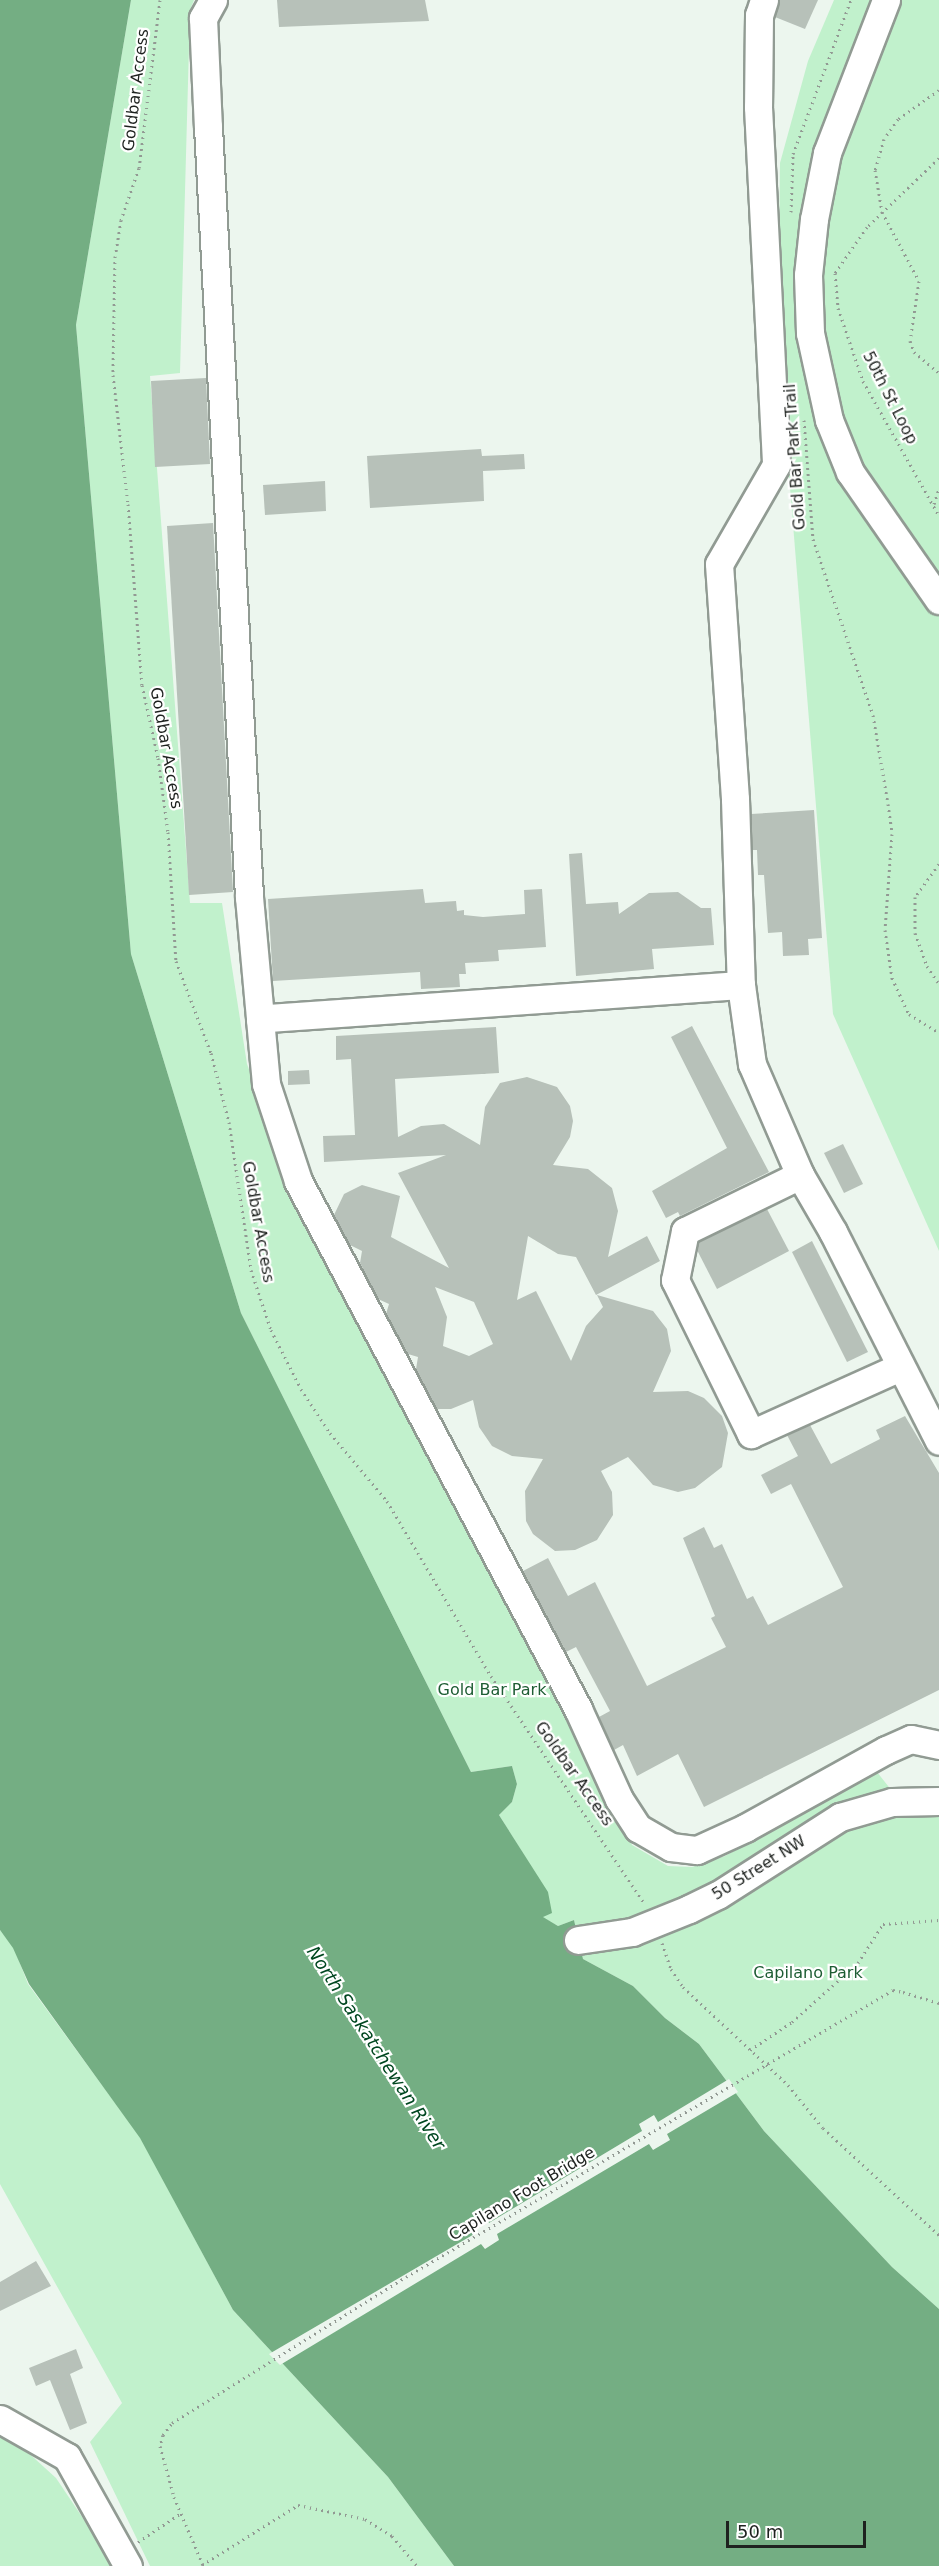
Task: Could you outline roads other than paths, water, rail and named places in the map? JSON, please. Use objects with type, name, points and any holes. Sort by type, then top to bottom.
[{"type":"street","points":[[213,0],[203,18],[249,897],[266,1084],[298,1181],[573,1698],[619,1799],[638,1828],[671,1847],[697,1850],[745,1828],[886,1750],[911,1739],[939,1745]]},
{"type":"street","points":[[764,0],[759,15],[758,107],[776,465],[719,564],[736,810],[741,985],[752,1064],[800,1175],[833,1232],[939,1441]]},
{"type":"street","points":[[886,0],[827,153],[814,219],[808,275],[810,333],[829,420],[850,472],[939,600]]},
{"type":"street","points":[[260,1019],[741,985]]},
{"type":"street","points":[[800,1175],[685,1231],[675,1280],[751,1434],[900,1367]]},
{"type":"street","name":"50 Street NW","points":[[578,1940],[656,1924],[718,1895],[840,1817],[891,1802],[939,1801]]},
{"type":"street","points":[[0,2419],[67,2457],[124,2560]]},
{"type":"water","name":"North Saskatchewan River","points":[[0,0],[131,0],[76,325],[131,954],[241,1313],[471,1772],[512,1766],[517,1784],[512,1802],[499,1815],[548,1892],[552,1913],[543,1917],[558,1926],[574,1920],[583,1959],[633,1986],[665,2018],[699,2044],[764,2131],[892,2267],[939,2309],[939,2566],[454,2566],[388,2477],[233,2310],[140,2138],[29,1984],[13,1948],[0,1930]]},
{"type":"park label","name":"Gold Bar Park","points":[[492,1690]]},
{"type":"park label","name":"Capilano Park","points":[[808,1973]]}]
